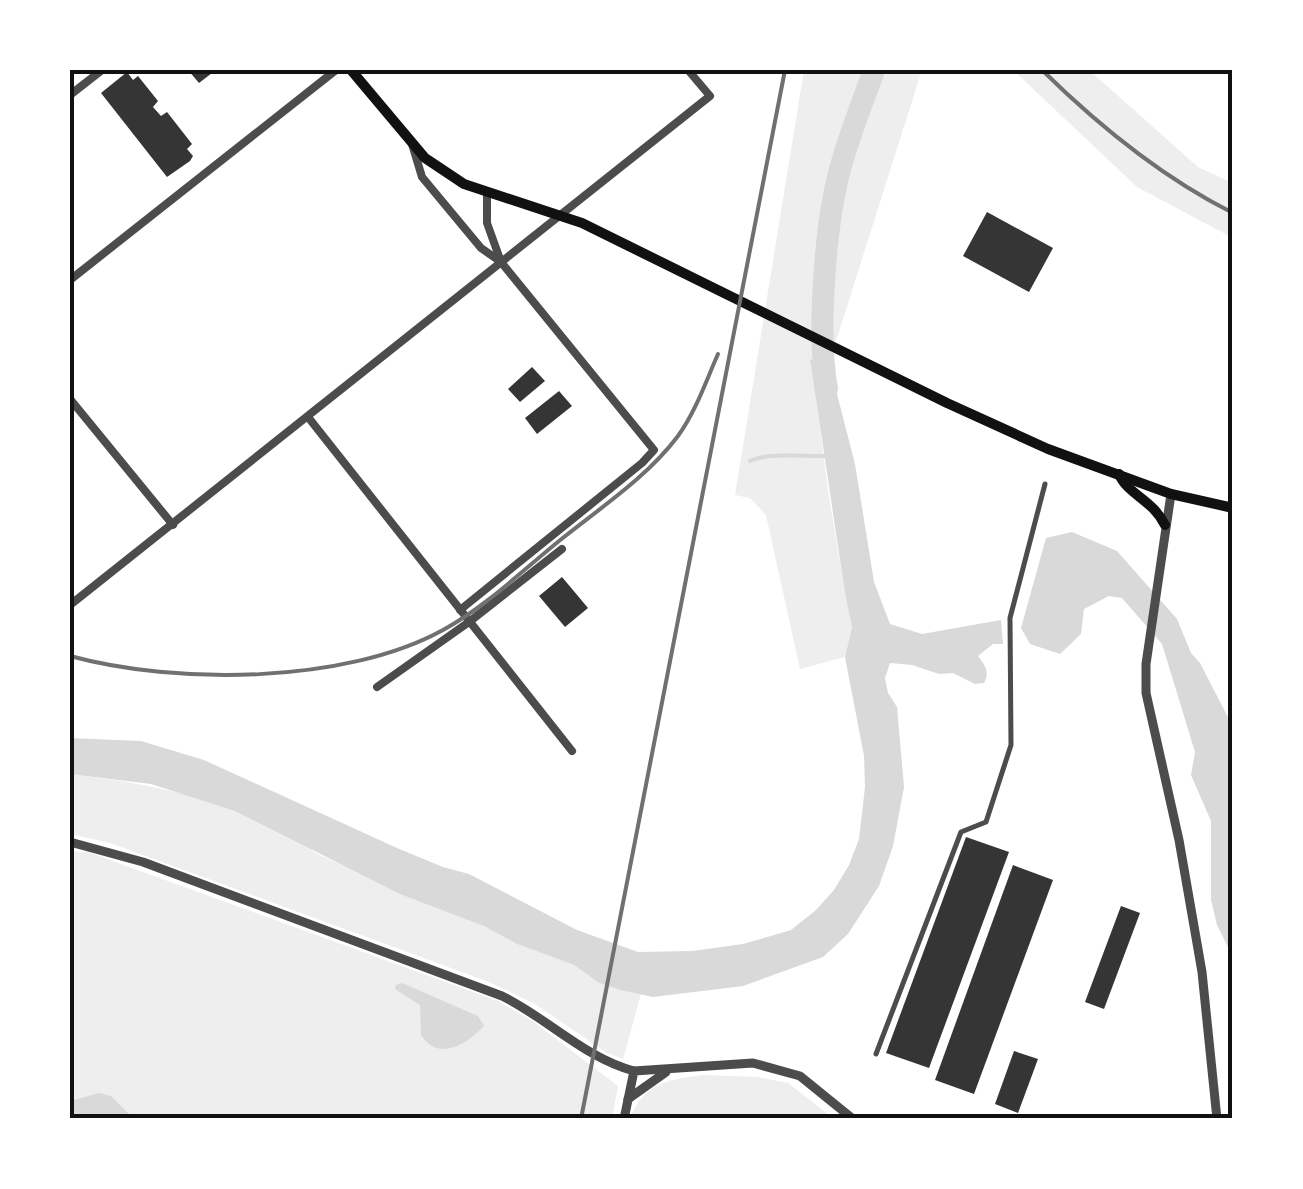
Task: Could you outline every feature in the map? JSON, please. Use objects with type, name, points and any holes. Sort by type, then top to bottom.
[{"type":"main road","points":[[351,70],[412,144],[441,171],[487,193],[560,214],[1037,445],[1170,494],[1233,508]]},
{"type":"main road","points":[[1119,474],[1124,485],[1157,510],[1166,525]]},
{"type":"street","points":[[70,95],[102,70]]},
{"type":"street","points":[[70,280],[336,70]]},
{"type":"street","points":[[70,605],[710,96],[688,70]]},
{"type":"street","points":[[412,144],[422,177],[481,248],[501,262],[654,450],[460,610]]},
{"type":"street","points":[[487,193],[487,223],[501,262]]},
{"type":"street","points":[[70,399],[173,525]]},
{"type":"street","points":[[308,418],[572,751]]},
{"type":"street","points":[[876,1054],[961,832],[986,822],[1012,744],[1010,618],[1046,484]]},
{"type":"street","points":[[1170,494],[1146,664],[1146,693],[1179,840],[1202,972],[1217,1119]]},
{"type":"street","points":[[377,687],[562,549]]},
{"type":"street","points":[[70,842],[143,862],[502,996],[541,1017],[602,1060],[634,1071],[753,1063],[800,1076],[853,1119]]},
{"type":"street","points":[[628,1100],[669,1070]]},
{"type":"street","points":[[624,1119],[634,1071]]},
{"type":"shaded area","points":[[804,70],[922,70],[829,363],[811,359],[828,490],[852,627],[845,657],[800,669],[766,515],[750,498],[735,495]]},
{"type":"shaded area","points":[[1013,70],[1089,70],[1198,167],[1233,183],[1233,238],[1137,187]]},
{"type":"shaded area","points":[[810,359],[829,363],[855,464],[874,582],[890,624],[922,634],[1001,620],[1003,644],[993,644],[978,656],[987,672],[984,683],[975,684],[953,673],[939,674],[890,663],[885,678],[897,707],[904,787],[893,846],[879,886],[848,934],[823,957],[743,986],[653,997],[621,990],[599,983],[574,965],[400,894],[235,811],[151,784],[70,774],[70,738],[141,741],[204,760],[397,848],[469,874],[577,930],[638,952],[692,951],[743,944],[791,930],[834,890],[849,865],[859,839],[865,787],[864,756],[845,657],[852,627]]},
{"type":"shaded area","points":[[1072,532],[1117,551],[1177,619],[1191,653],[1233,727],[1233,753],[1229,759],[1233,772],[1233,957],[1217,925],[1211,900],[1211,821],[1191,775],[1195,752],[1162,644],[1122,598],[1109,596],[1084,609],[1081,634],[1060,654],[1030,644],[1021,628],[1046,538]]},
{"type":"shaded area","points":[[70,774],[167,790],[229,808],[317,854],[517,944],[574,965],[599,983],[641,994],[623,1059],[607,1053],[535,1004],[489,982],[110,843],[70,834]]},
{"type":"shaded area","points":[[70,851],[88,852],[498,1001],[534,1022],[618,1086],[612,1119],[70,1119]]},
{"type":"shaded area","points":[[402,983],[478,1016],[484,1026],[461,1044],[435,1048],[421,1035],[420,1005],[395,989]]},
{"type":"shaded area","points":[[757,1077],[788,1083],[834,1119],[630,1119],[650,1090],[680,1078]]},
{"type":"shaded area","points":[[99,1093],[111,1096],[134,1119],[70,1119],[70,1101]]},
{"type":"building","points":[[188,70],[216,70],[199,83]]},
{"type":"building","points":[[127,72],[133,80],[138,76],[158,101],[153,107],[161,116],[167,112],[192,144],[187,149],[193,156],[190,161],[167,177],[101,93]]},
{"type":"building","points":[[987,212],[1053,248],[1029,292],[963,256]]},
{"type":"building","points":[[532,367],[545,381],[520,402],[508,389]]},
{"type":"building","points":[[559,391],[572,406],[537,434],[525,418]]},
{"type":"building","points":[[562,577],[588,608],[565,627],[539,596]]},
{"type":"building","points":[[966,837],[1009,852],[929,1068],[886,1053]]},
{"type":"building","points":[[1013,865],[1053,880],[974,1094],[935,1080]]},
{"type":"building","points":[[1121,906],[1140,913],[1104,1009],[1085,1002]]},
{"type":"building","points":[[1014,1051],[1038,1059],[1018,1113],[995,1104]]},
{"type":"waterway","points":[[827,389],[823,311],[830,222],[843,160],[874,70]]},
{"type":"waterway","points":[[750,461],[777,456],[828,456]]},
{"type":"railway","points":[[581,1119],[785,70]]},
{"type":"railway","points":[[1042,70],[1132,149],[1233,213]]},
{"type":"railway","points":[[70,656],[159,672],[260,674],[358,661],[403,648],[443,630],[490,598],[624,490],[666,451],[684,426],[718,354]]}]
